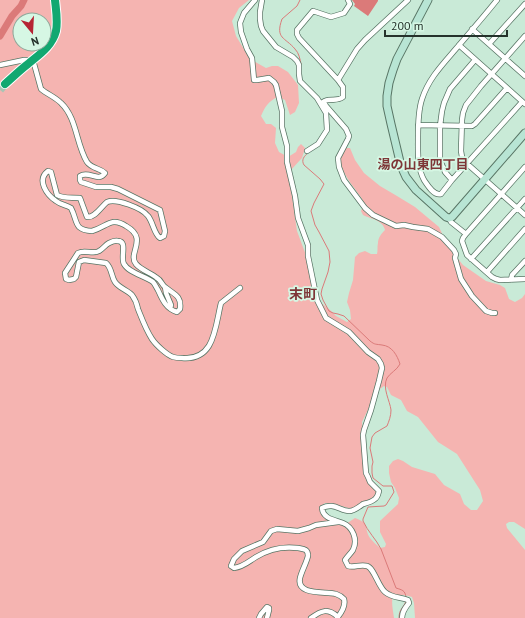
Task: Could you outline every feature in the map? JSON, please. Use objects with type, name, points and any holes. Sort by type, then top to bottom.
[{"type":"highway","points":[[5,84],[41,54],[48,46],[56,31],[57,18],[55,0]]},
{"type":"street","points":[[255,0],[244,13],[240,27],[247,49],[252,58],[254,80],[270,78],[276,85],[282,111],[282,127],[288,146],[287,162],[295,196],[298,218],[308,245],[308,256],[317,300],[326,318],[349,332],[368,352],[378,359],[382,368],[363,436],[368,477],[370,482],[379,491],[378,496],[353,511],[346,511],[334,506],[324,506],[322,508],[323,514],[332,520],[344,523],[353,531],[355,542],[353,549],[345,560],[348,566],[368,566],[385,592],[394,597],[408,600],[409,603],[403,613],[402,618]]},
{"type":"street","points":[[262,0],[260,19],[263,31],[276,47],[297,61],[299,65],[300,81],[322,101],[348,132],[348,139],[338,158],[338,167],[344,180],[365,208],[374,215],[396,226],[404,225],[428,229],[442,237],[454,250],[461,279],[472,296],[486,311],[495,313]]},
{"type":"street","points":[[322,101],[340,99],[343,97],[343,87],[299,38],[297,30],[313,11],[331,17],[344,13],[350,4],[348,0]]},
{"type":"street","points":[[338,80],[354,54],[365,40],[408,0]]},
{"type":"street","points":[[428,0],[397,59],[388,83],[387,106],[400,166],[410,184],[466,234]]},
{"type":"street","points":[[459,45],[524,103],[439,195],[436,194],[426,182],[418,162],[418,125],[421,100],[425,89],[441,66],[497,0]]},
{"type":"street","points":[[489,44],[525,4]]},
{"type":"street","points":[[472,29],[523,74],[525,68]]},
{"type":"street","points":[[525,36],[466,105],[463,112],[462,127],[462,157],[464,161],[525,215]]},
{"type":"street","points":[[0,65],[24,60],[33,60],[41,89],[62,103],[67,109],[71,115],[80,145],[88,163],[93,168],[104,172],[105,174],[102,177],[82,174],[80,176],[81,182],[96,187],[111,187],[160,210],[165,231],[164,236],[160,238],[145,213],[125,203],[115,200],[109,200],[92,217],[87,218],[80,198],[65,198],[57,195],[51,172],[48,171],[43,177],[43,185],[54,200],[71,208],[77,225],[81,228],[92,231],[116,221],[128,226],[137,236],[134,259],[136,264],[158,278],[165,287],[175,294],[181,305],[180,309],[175,312],[166,305],[152,281],[125,266],[123,259],[124,246],[121,241],[117,240],[109,242],[99,251],[81,251],[78,253],[65,273],[66,279],[72,280],[76,277],[79,262],[84,260],[106,263],[109,265],[116,284],[132,296],[146,329],[152,339],[158,347],[175,358],[193,358],[204,353],[214,334],[221,303],[240,288]]},
{"type":"street","points":[[452,180],[445,172],[440,160],[440,126],[444,103],[450,89],[475,60]]},
{"type":"street","points":[[418,125],[472,126],[507,88]]},
{"type":"street","points":[[307,151],[318,144],[327,130],[326,113],[322,101]]},
{"type":"street","points":[[449,218],[452,217],[525,132]]},
{"type":"street","points":[[525,167],[466,234],[462,241],[467,255],[496,279],[525,279]]},
{"type":"street","points":[[472,259],[525,199]]},
{"type":"street","points":[[487,272],[525,230]]},
{"type":"street","points":[[510,280],[512,275],[525,261]]},
{"type":"street","points":[[165,287],[171,305],[170,308]]},
{"type":"street","points":[[311,618],[323,611],[332,611],[338,618],[345,606],[344,599],[340,595],[310,591],[303,588],[300,584],[300,578],[308,556],[307,551],[303,549],[275,548],[256,557],[239,568],[234,568],[231,566],[234,559],[242,550],[263,542],[271,531],[277,529],[298,531],[316,525],[340,522]]},
{"type":"street","points":[[259,618],[267,607],[269,610],[267,618]]},
{"type":"shaded area","points":[[0,0],[249,0],[239,8],[232,21],[236,36],[250,59],[266,68],[278,66],[288,72],[298,85],[299,103],[295,112],[290,115],[285,100],[278,97],[267,105],[261,116],[266,124],[271,124],[276,128],[275,143],[279,152],[288,157],[296,152],[301,144],[305,148],[302,158],[290,171],[289,175],[297,231],[310,266],[317,299],[336,316],[347,322],[351,319],[347,302],[353,280],[355,257],[359,253],[365,251],[371,254],[377,254],[379,239],[385,230],[382,224],[363,215],[361,211],[363,205],[362,199],[348,180],[342,168],[340,157],[346,148],[350,148],[355,160],[364,173],[380,186],[415,207],[439,227],[451,250],[463,265],[486,281],[505,288],[509,299],[515,302],[522,298],[525,294],[525,529],[514,522],[509,522],[506,524],[507,528],[525,550],[525,618],[415,618],[412,597],[405,595],[393,595],[392,604],[394,618],[0,618]],"holes":[[[384,386],[387,387],[391,395],[401,400],[407,411],[418,417],[438,442],[457,454],[480,490],[483,501],[477,510],[471,510],[464,504],[460,494],[444,485],[435,474],[412,467],[398,459],[393,461],[389,466],[389,473],[391,482],[399,498],[398,504],[380,521],[380,532],[386,544],[385,547],[380,548],[368,535],[366,526],[363,522],[355,518],[340,525],[321,514],[320,507],[325,503],[355,510],[378,494],[367,469],[362,422],[377,391]]]},
{"type":"shaded area","points":[[352,0],[378,1],[368,16],[354,6],[355,4]]},
{"type":"waterway","points":[[0,36],[24,0]]},
{"type":"waterway","points":[[300,0],[297,6],[282,19],[280,34],[297,52],[301,64]]},
{"type":"waterway","points":[[308,153],[303,158],[304,165],[324,184],[311,211],[315,225],[329,251],[330,262],[321,294],[323,300],[329,311],[344,316],[372,342],[389,347],[396,354],[400,364],[388,376],[385,386],[391,410],[387,426],[375,433],[372,437],[370,448],[373,462],[373,478],[383,486],[392,486],[394,492],[386,505],[368,507],[363,521],[381,549],[396,588],[402,590],[406,597]]},
{"type":"waterway","points":[[399,618],[400,612],[406,601]]},
{"type":"tunnel","points":[[0,90],[5,84]]},
{"type":"district","name":"湯の山東四丁目","points":[[423,164]]},
{"type":"district","name":"末町","points":[[303,294]]}]
